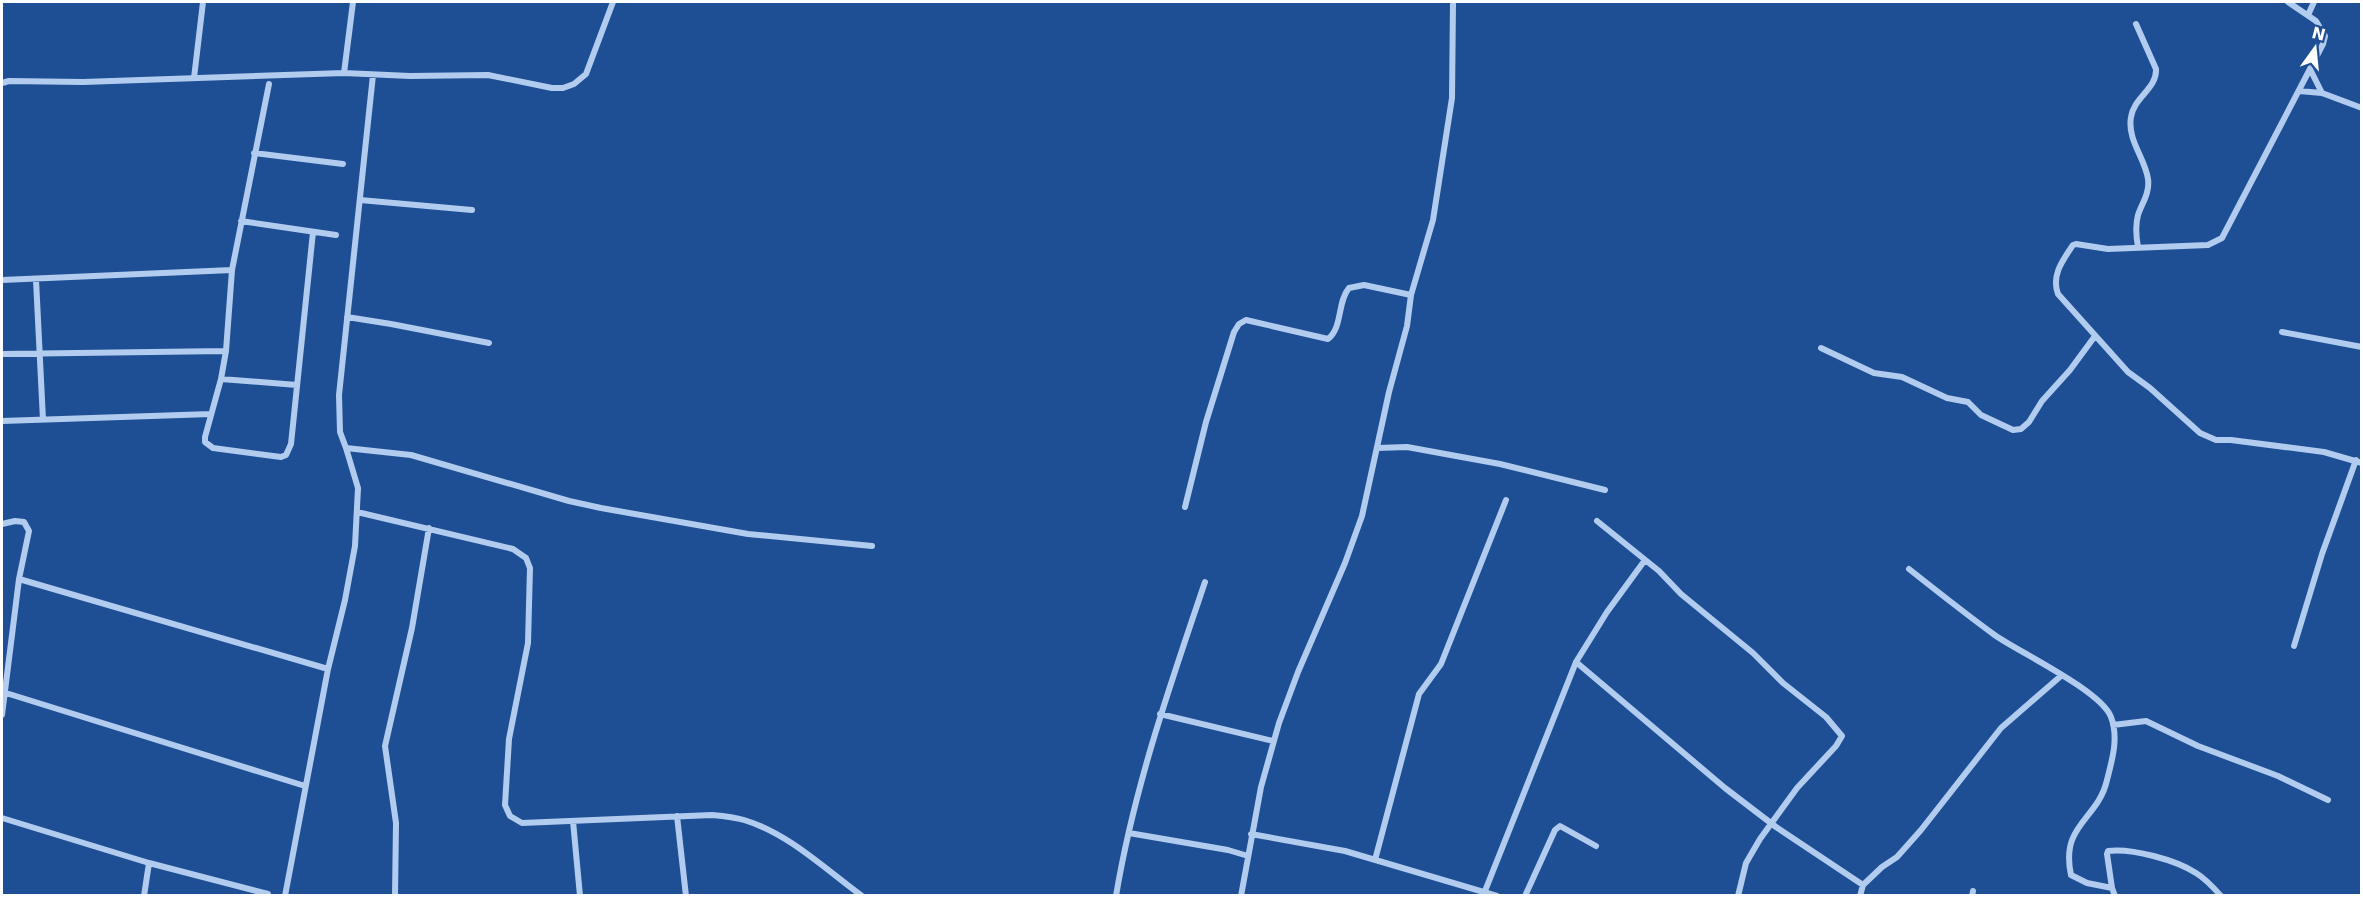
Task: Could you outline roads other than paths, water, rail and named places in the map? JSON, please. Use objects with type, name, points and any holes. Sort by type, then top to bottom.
[{"type":"street","points":[[194,78],[203,2]]},
{"type":"street","points":[[344,73],[353,2]]},
{"type":"street","points":[[2,83],[344,73],[488,75],[552,88],[563,88],[586,74],[613,2]]},
{"type":"street","points":[[1241,896],[1251,834],[1274,741],[1291,688],[1346,563],[1359,525],[1389,392],[1407,326],[1411,295],[1433,220],[1451,108],[1453,2]]},
{"type":"street","points":[[2288,2],[2316,21],[2325,36],[2323,44],[2222,238],[2208,245],[2138,248],[2108,249],[2076,244],[2073,245],[2059,267],[2055,286],[2058,294],[2128,372],[2208,438],[2324,452],[2359,462],[2322,554],[2294,646]]},
{"type":"street","points":[[2308,15],[2314,2]]},
{"type":"street","points":[[2136,24],[2157,76],[2134,106],[2130,118],[2133,142],[2148,181],[2147,194],[2135,228],[2138,248]]},
{"type":"street","points":[[2310,69],[2322,93]]},
{"type":"street","points":[[285,896],[328,669],[345,600],[355,546],[358,488],[340,432],[338,414],[373,75]]},
{"type":"street","points":[[269,84],[232,270],[226,351],[222,379],[205,437],[208,446],[281,457],[286,455],[291,444],[313,232]]},
{"type":"street","points":[[2299,91],[2322,93],[2361,108]]},
{"type":"street","points":[[254,153],[343,164]]},
{"type":"street","points":[[360,200],[472,210]]},
{"type":"street","points":[[241,221],[336,234]]},
{"type":"street","points":[[2,280],[232,270]]},
{"type":"street","points":[[36,280],[44,420]]},
{"type":"street","points":[[1185,507],[1206,422],[1234,332],[1239,324],[1246,320],[1328,339],[1335,331],[1344,296],[1349,288],[1364,285],[1411,295]]},
{"type":"street","points":[[347,317],[489,343]]},
{"type":"street","points":[[2282,332],[2361,347]]},
{"type":"street","points":[[1821,348],[1874,373],[1910,380],[1947,398],[1970,403],[1981,415],[2013,430],[2021,429],[2029,422],[2042,401],[2067,375],[2095,336]]},
{"type":"street","points":[[2,354],[226,351]]},
{"type":"street","points":[[222,379],[297,385]]},
{"type":"street","points":[[2,421],[211,414]]},
{"type":"street","points":[[1377,448],[1407,447],[1500,464],[1605,490]]},
{"type":"street","points":[[346,448],[411,455],[568,501],[601,508],[748,534],[872,546]]},
{"type":"street","points":[[1375,860],[1419,694],[1441,664],[1506,500]]},
{"type":"street","points":[[357,512],[513,549],[526,558],[530,568],[528,643],[509,739],[506,805],[510,816],[522,824],[712,815],[742,819],[784,839],[862,896]]},
{"type":"street","points":[[2,524],[15,521],[24,522],[28,526],[29,534],[19,579],[2,715]]},
{"type":"street","points":[[1597,521],[1753,653],[1783,683],[1826,717],[1842,736],[1836,746],[1797,788],[1777,818],[1771,823],[1746,863],[1738,896]]},
{"type":"street","points":[[395,896],[396,824],[385,746],[412,628],[429,528]]},
{"type":"street","points":[[1485,891],[1576,662],[1607,612],[1645,560]]},
{"type":"street","points":[[1909,569],[1999,638],[2062,675],[2100,703],[2110,715],[2113,725],[2114,754],[2106,784],[2099,798],[2075,830],[2069,848],[2069,864],[2071,875],[2080,880],[2112,888]]},
{"type":"street","points":[[19,579],[328,669]]},
{"type":"street","points":[[1116,896],[1147,757],[1205,582]]},
{"type":"street","points":[[2,646],[10,648]]},
{"type":"street","points":[[1576,662],[1662,737],[1771,823],[1863,885]]},
{"type":"street","points":[[1860,896],[1863,885],[1882,867],[1897,857],[1915,837],[2001,728],[2062,675]]},
{"type":"street","points":[[6,693],[305,786]]},
{"type":"street","points":[[1160,714],[1274,741]]},
{"type":"street","points":[[2113,725],[2146,721],[2198,746],[2278,776],[2328,800]]},
{"type":"street","points":[[677,816],[686,896]]},
{"type":"street","points":[[2,818],[149,863],[268,894]]},
{"type":"street","points":[[573,821],[580,896]]},
{"type":"street","points":[[1525,896],[1555,830],[1560,826],[1596,846]]},
{"type":"street","points":[[1129,833],[1203,845],[1248,856]]},
{"type":"street","points":[[1251,834],[1316,845],[1497,896]]},
{"type":"street","points":[[2115,896],[2107,854],[2109,851],[2123,850],[2167,861],[2194,871],[2221,896]]},
{"type":"street","points":[[144,896],[149,863]]}]
